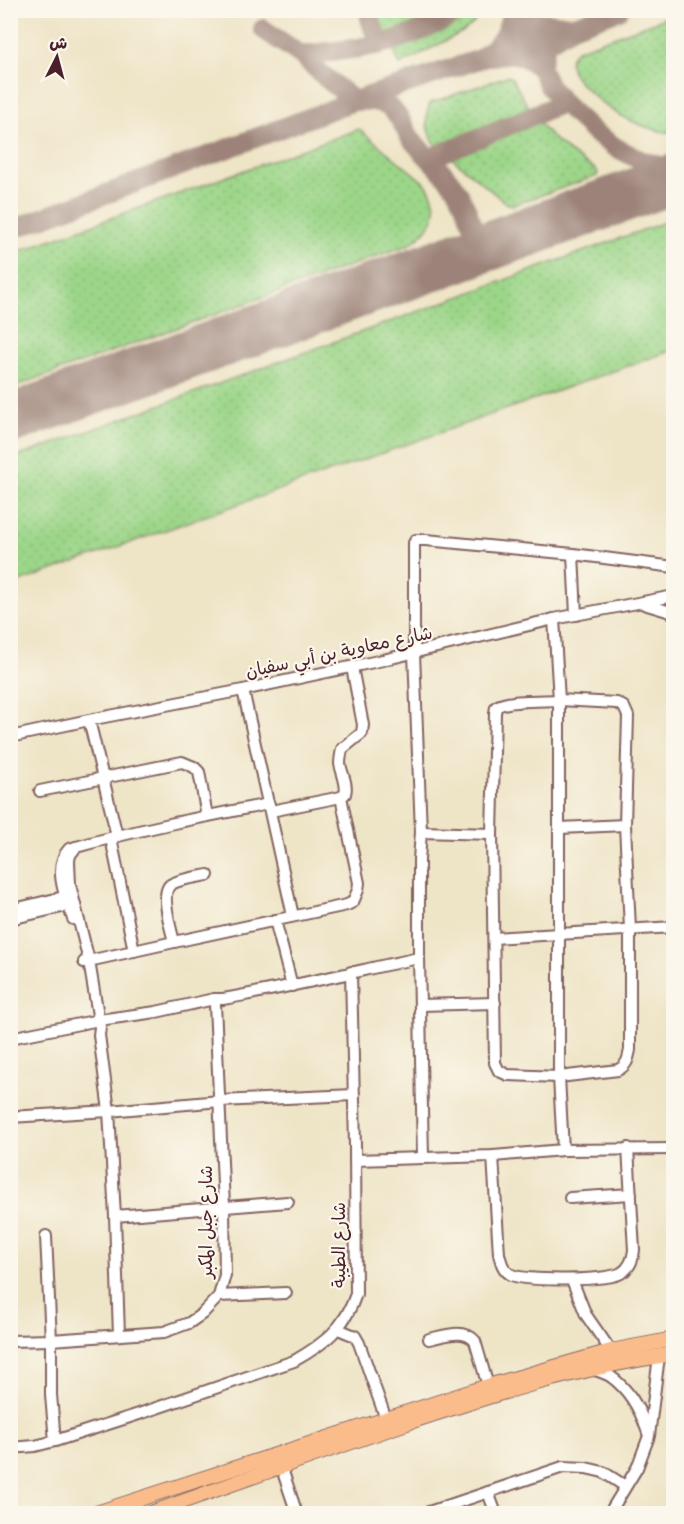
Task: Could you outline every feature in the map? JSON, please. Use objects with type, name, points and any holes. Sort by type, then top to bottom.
[{"type":"main road","points":[[93,1514],[488,1386],[670,1338]]},
{"type":"main road","points":[[148,1514],[281,1466],[518,1387],[591,1369],[668,1355]]},
{"type":"street","points":[[423,1158],[418,958],[421,832],[414,653],[413,547],[416,540],[426,540],[573,554],[674,567]]},
{"type":"street","points":[[573,554],[576,615]]},
{"type":"street","name":"شارع معاوية بن أبي سفيان","points":[[10,737],[352,667],[554,619],[674,596]]},
{"type":"street","points":[[638,603],[674,613]]},
{"type":"street","points":[[554,619],[560,700],[559,1077],[563,1150]]},
{"type":"street","points":[[119,1335],[109,1111],[86,962],[70,900],[68,867],[70,855],[76,847],[207,816],[345,795],[346,790],[340,766],[342,749],[362,734],[363,725],[352,667]]},
{"type":"street","points":[[243,690],[293,916]]},
{"type":"street","points":[[560,700],[621,705],[627,712],[628,721],[625,825],[630,929],[630,1050],[626,1066],[618,1070],[559,1077],[508,1076],[499,1071],[495,1063],[492,834],[496,707],[509,703],[560,700]]},
{"type":"street","points":[[88,720],[104,778],[134,951]]},
{"type":"street","points":[[40,791],[182,762],[194,766],[199,772],[207,816]]},
{"type":"street","points":[[86,962],[353,902],[359,883],[340,797]]},
{"type":"street","points":[[560,828],[625,825]]},
{"type":"street","points":[[421,832],[492,834]]},
{"type":"street","points":[[174,942],[166,905],[166,892],[169,886],[208,875]]},
{"type":"street","points":[[10,910],[70,900]]},
{"type":"street","points":[[10,919],[70,900]]},
{"type":"street","points":[[276,920],[292,986]]},
{"type":"street","points":[[494,938],[674,927]]},
{"type":"street","points":[[10,1044],[418,958]]},
{"type":"street","name":"شارع الطيبة","points":[[10,1448],[35,1446],[55,1441],[294,1361],[317,1348],[338,1329],[348,1315],[356,1294],[351,972]]},
{"type":"street","name":"شارع جبل المكبر","points":[[10,1341],[164,1332],[177,1328],[202,1314],[219,1296],[225,1275],[217,1001]]},
{"type":"street","points":[[420,1005],[495,1003]]},
{"type":"street","points":[[10,1038],[97,1026]]},
{"type":"street","points":[[10,1117],[220,1101],[354,1095]]},
{"type":"street","points":[[493,1156],[499,1254],[505,1270],[510,1275],[519,1278],[572,1280],[618,1275],[630,1265],[633,1258],[628,1148]]},
{"type":"street","points":[[355,1160],[493,1156],[563,1150],[672,1148]]},
{"type":"street","points":[[570,1198],[631,1194]]},
{"type":"street","points":[[115,1216],[288,1202]]},
{"type":"street","points":[[46,1236],[51,1395],[55,1441]]},
{"type":"street","points":[[572,1280],[586,1315],[611,1352]]},
{"type":"street","points":[[219,1296],[286,1293]]},
{"type":"street","points":[[338,1329],[354,1336],[359,1343],[386,1419]]},
{"type":"street","points":[[429,1339],[463,1334],[471,1336],[475,1341],[488,1386]]},
{"type":"street","points":[[609,1514],[637,1468],[649,1436],[668,1355]]},
{"type":"street","points":[[591,1369],[609,1375],[637,1404],[649,1436]]},
{"type":"street","points":[[281,1466],[297,1514]]},
{"type":"street","points":[[423,1514],[563,1467],[586,1468],[603,1472],[625,1486]]},
{"type":"street","points":[[488,1492],[496,1514]]},
{"type":"green space","points":[[382,11],[469,11],[421,35],[390,43],[377,13]]},
{"type":"green space","points":[[480,11],[474,23],[464,31],[400,65],[394,51],[401,46],[458,22]]},
{"type":"green space","points":[[673,15],[674,133],[645,126],[613,111],[577,79],[570,62],[575,51]]},
{"type":"green space","points":[[507,76],[512,78],[528,107],[546,130],[567,151],[595,169],[597,176],[513,205],[506,203],[436,145],[427,125],[430,103]]},
{"type":"green space","points":[[359,129],[426,184],[431,193],[435,210],[433,218],[425,232],[410,244],[11,388],[11,254]]},
{"type":"green space","points":[[673,219],[673,350],[11,585],[11,459]]},
{"type":"taxiway","points":[[369,10],[379,44]]},
{"type":"taxiway","points":[[301,55],[360,48],[391,41],[423,30],[463,10]]},
{"type":"taxiway","points":[[512,10],[502,38],[481,58],[518,55],[525,57],[540,68],[546,43],[574,26],[538,22],[523,10]]},
{"type":"taxiway","points":[[517,10],[528,43],[549,86],[563,103],[595,133],[615,147],[640,160],[674,170]]},
{"type":"taxiway","points":[[10,230],[354,101],[619,10]]},
{"type":"taxiway","points":[[263,29],[301,55],[354,101],[375,101],[387,106],[397,115],[411,139],[456,189],[467,211],[480,249]]},
{"type":"taxiway","points":[[430,158],[563,103]]},
{"type":"runway","points":[[10,419],[674,179]]}]
